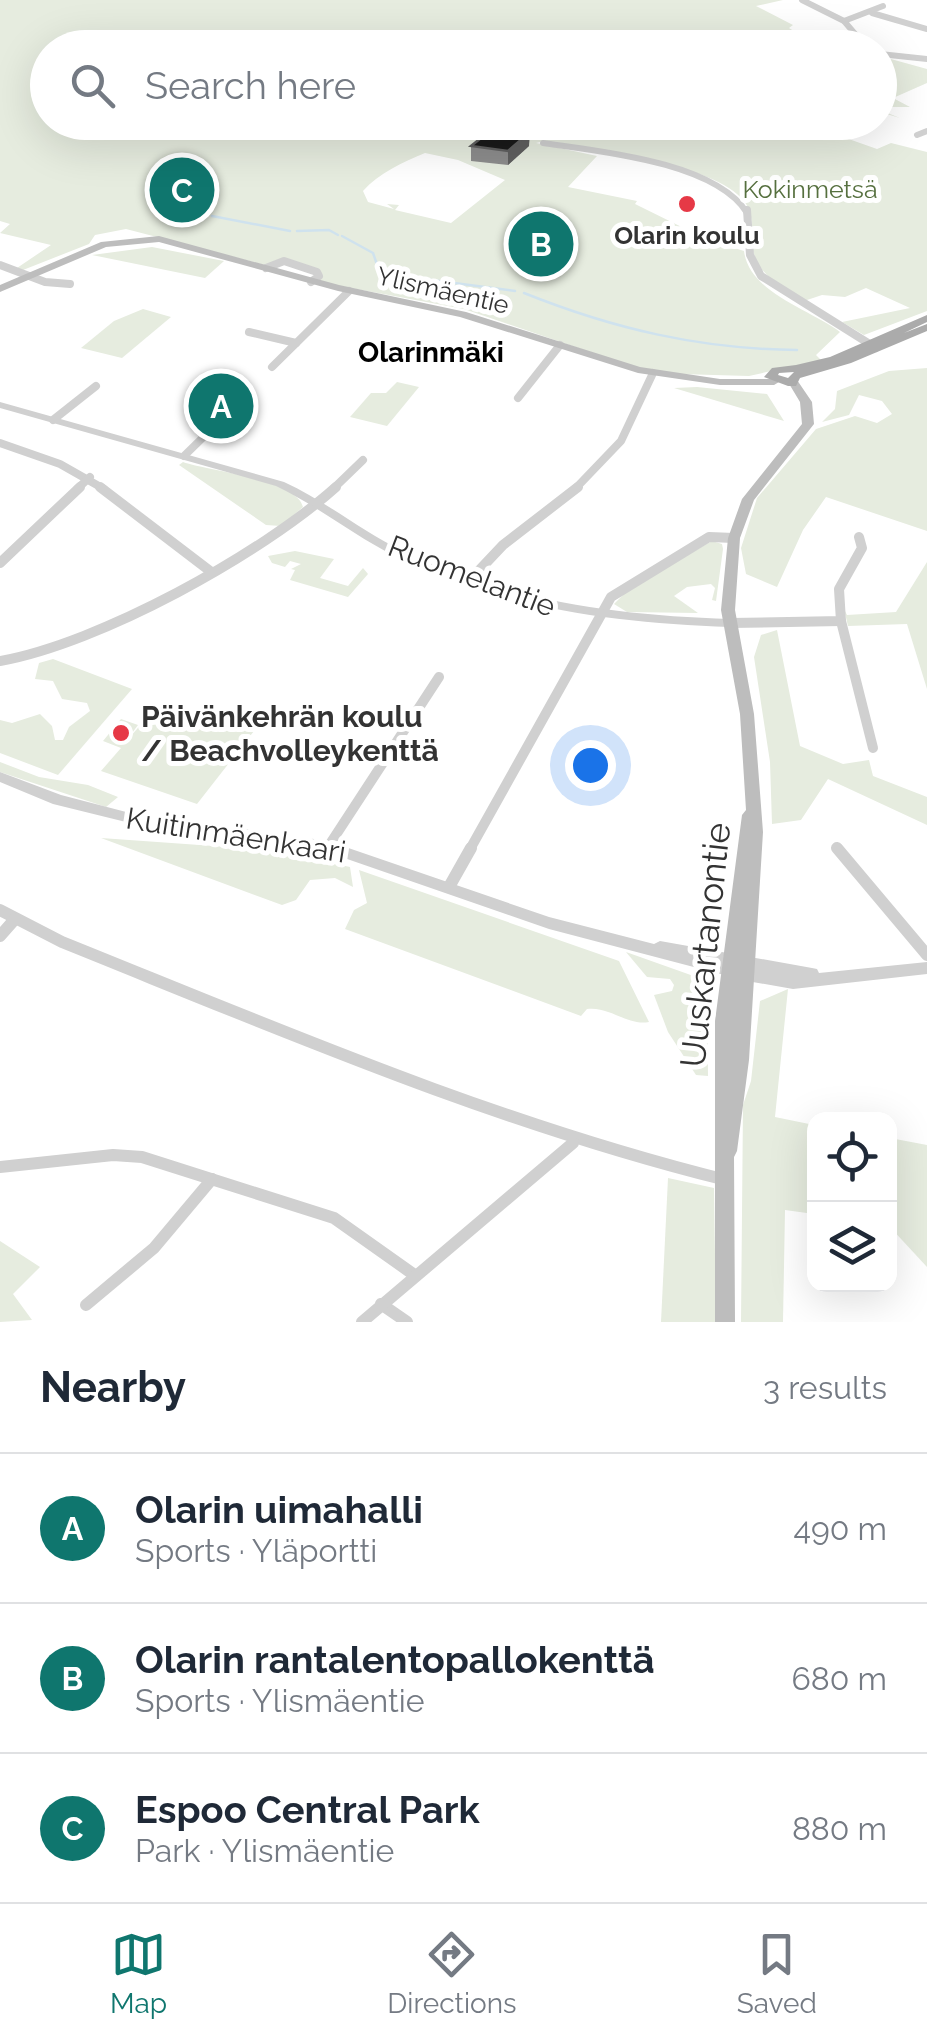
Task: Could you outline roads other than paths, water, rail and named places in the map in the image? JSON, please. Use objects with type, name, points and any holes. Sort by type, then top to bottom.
[{"type":"main road","name":"Ylismäentie","points":[[0,289],[94,248],[134,241],[171,243],[311,282],[462,314],[652,374],[704,380],[784,378],[927,327]]},
{"type":"main road","name":"Ylismäentie","points":[[872,346],[927,318]]},
{"type":"main road","name":"Uuskartanontie","points":[[725,1322],[728,1151],[722,1062],[739,966],[755,832],[747,714],[730,623],[734,538],[748,499],[809,419],[806,402],[784,378]]},
{"type":"street","points":[[802,0],[814,3],[851,30]]},
{"type":"street","points":[[814,3],[830,0]]},
{"type":"street","points":[[844,22],[883,6]]},
{"type":"street","points":[[872,13],[927,30]]},
{"type":"street","points":[[897,56],[927,60]]},
{"type":"street","points":[[544,144],[683,172],[727,190],[747,210],[750,255],[762,276],[872,346]]},
{"type":"street","points":[[0,265],[29,276],[70,284]]},
{"type":"street","points":[[272,367],[349,291]]},
{"type":"street","points":[[249,332],[296,344]]},
{"type":"street","points":[[518,398],[560,345]]},
{"type":"street","points":[[470,580],[488,558],[606,460],[621,442],[652,374]]},
{"type":"street","points":[[54,420],[96,386]]},
{"type":"street","name":"Ruomelantie","points":[[0,406],[271,480],[320,502],[397,553],[555,609],[598,617],[730,623]]},
{"type":"street","points":[[184,456],[227,414]]},
{"type":"street","points":[[0,443],[50,457],[90,477],[210,571]]},
{"type":"street","points":[[0,661],[63,648],[271,539],[320,502],[363,460]]},
{"type":"street","points":[[0,563],[90,477]]},
{"type":"street","points":[[449,887],[598,617],[626,584],[691,552],[709,537],[734,538]]},
{"type":"street","points":[[859,537],[862,548],[839,589],[841,621],[873,748]]},
{"type":"street","points":[[730,623],[841,621]]},
{"type":"street","points":[[328,847],[438,677]]},
{"type":"street","name":"Kuitinmäenkaari","points":[[0,777],[106,813],[328,847],[549,923],[793,982],[927,968]]},
{"type":"street","points":[[837,848],[927,954]]},
{"type":"street","points":[[0,910],[74,947],[573,1142],[726,1181]]},
{"type":"street","points":[[0,936],[16,920]]},
{"type":"street","points":[[362,1322],[413,1274],[573,1142]]},
{"type":"street","points":[[0,1167],[128,1155],[334,1218],[413,1274]]},
{"type":"street","points":[[86,1305],[154,1248],[212,1179]]},
{"type":"street","points":[[381,1304],[407,1322]]},
{"type":"waterway","points":[[212,216],[290,231]]},
{"type":"waterway","points":[[297,231],[329,230],[338,235]]},
{"type":"waterway","points":[[342,236],[373,253],[379,270],[393,275],[515,291]]},
{"type":"waterway","points":[[524,293],[658,335],[726,346],[797,350]]},
{"type":"place","name":"Espoo Central Park","points":[[182,190]]},
{"type":"place","name":"Olarin koulu","points":[[687,204]]},
{"type":"place","name":"Olarin rantalentopallokenttä","points":[[541,244]]},
{"type":"place","name":"Olarin uimahalli","points":[[221,406]]},
{"type":"place","name":"Päivänkehrän koulu / Beachvolleykenttä","points":[[121,733]]},
{"type":"district","name":"Olarinmäki","points":[[431,352]]},
{"type":"park label","name":"Kokinmetsä","points":[[810,189]]}]
